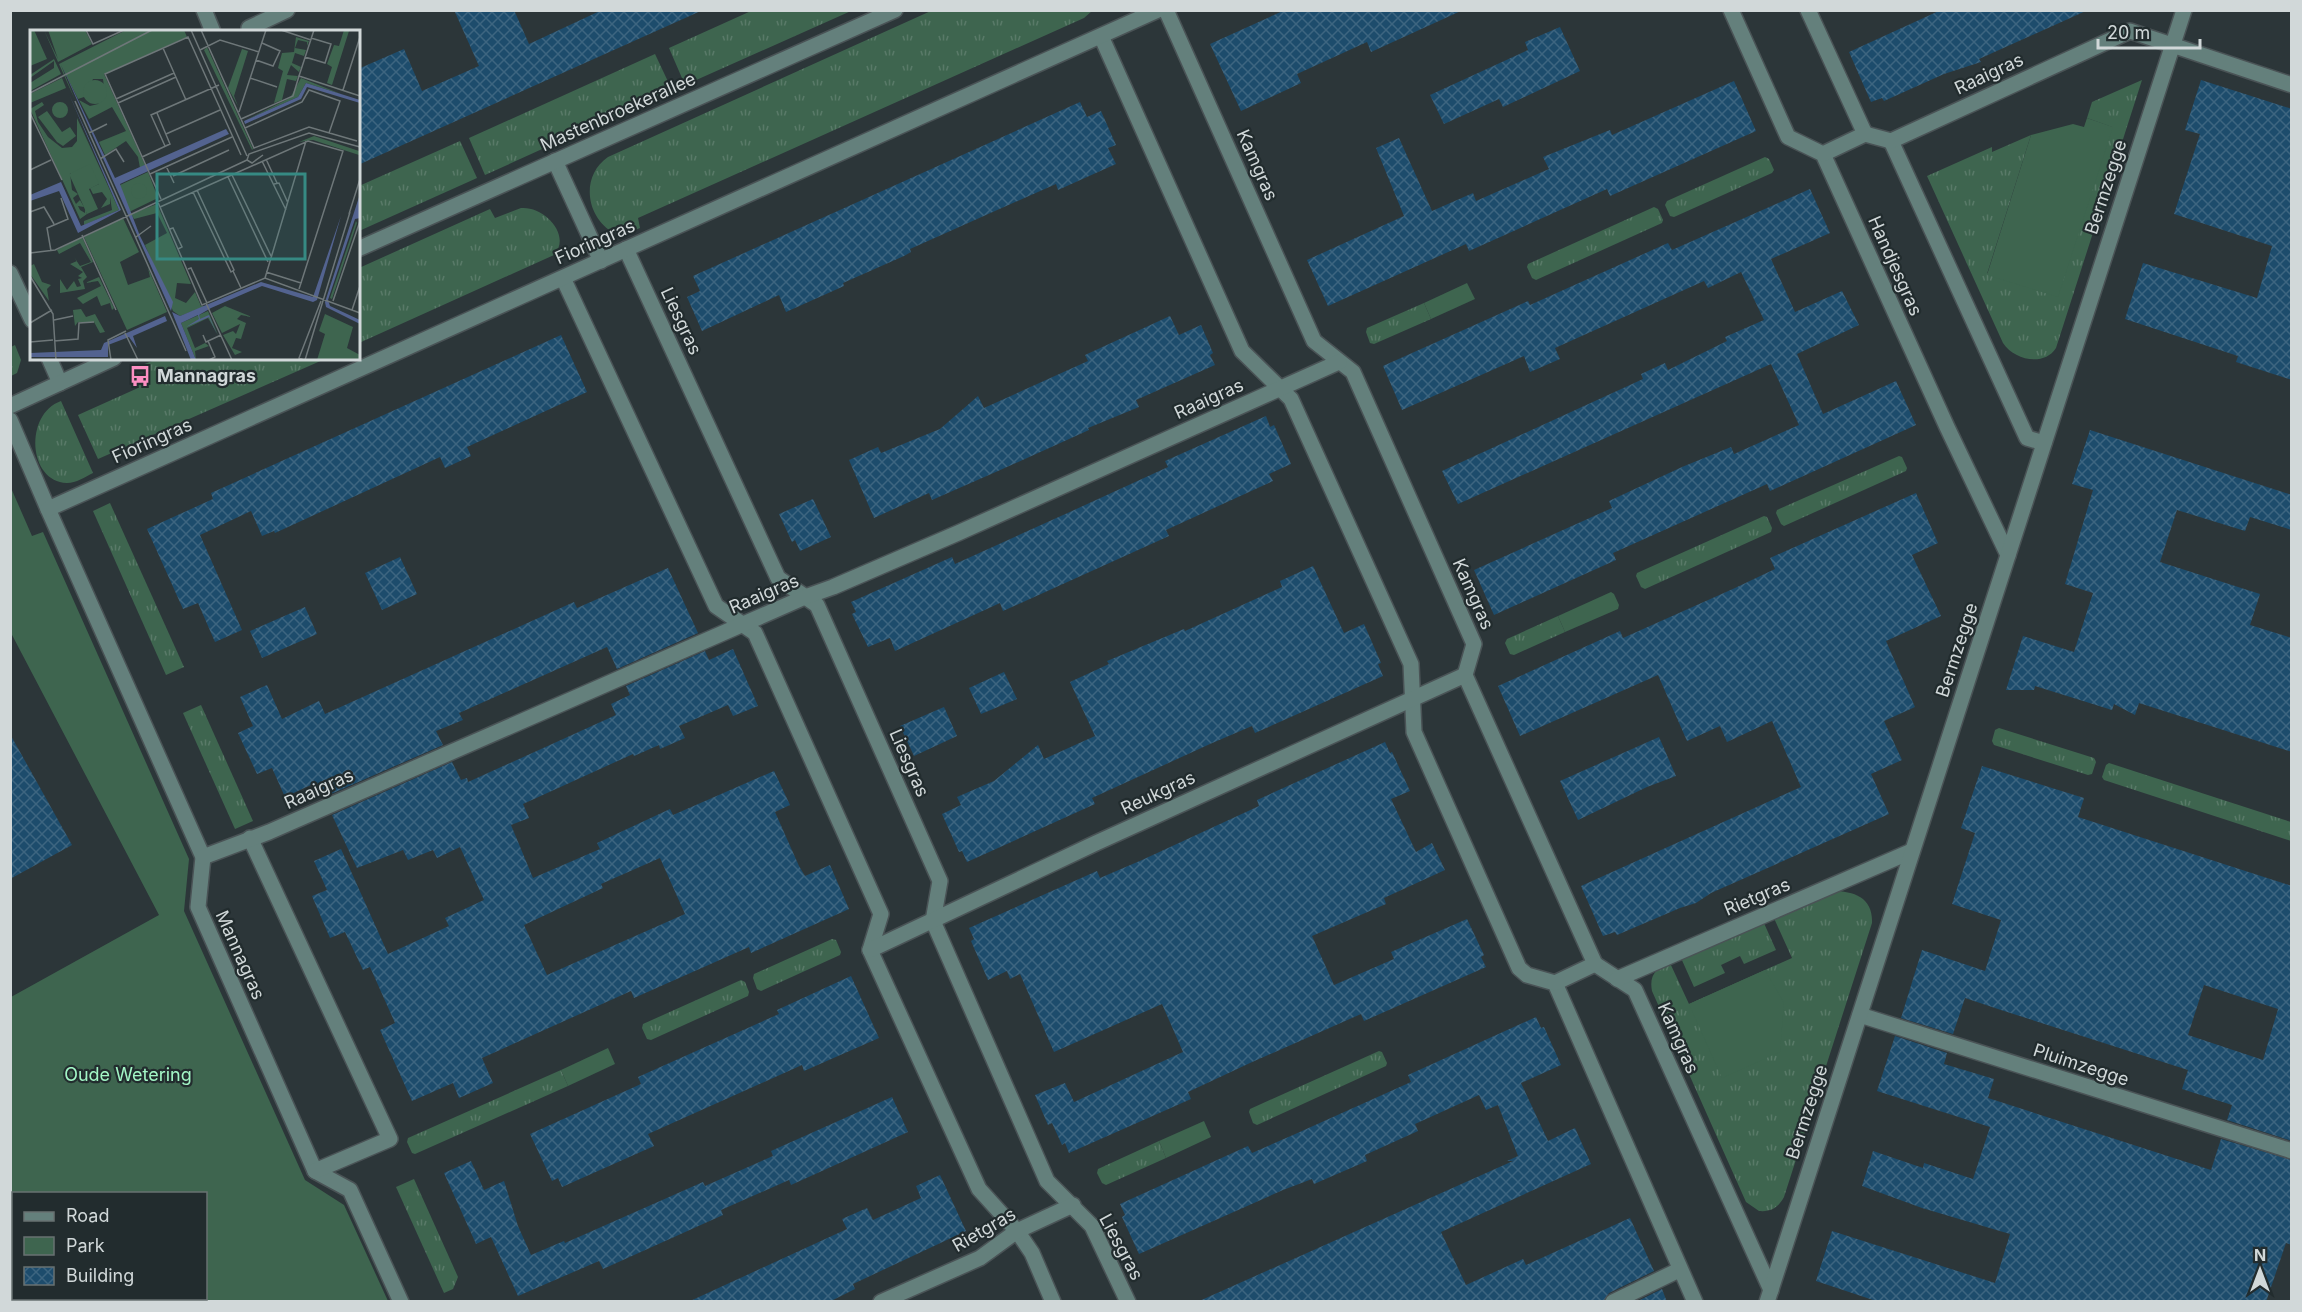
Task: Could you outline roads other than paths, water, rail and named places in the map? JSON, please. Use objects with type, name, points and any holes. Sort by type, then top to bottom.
[{"type":"street","points":[[204,10],[212,30]]},
{"type":"street","points":[[249,28],[286,10]]},
{"type":"street","name":"Mastenbroekerallee","points":[[360,248],[895,10]]},
{"type":"street","name":"Fioringras","points":[[48,509],[1101,36],[1132,16],[1158,10]]},
{"type":"street","name":"Kamgras","points":[[1166,10],[1314,341],[1353,372],[1474,644],[1465,675]]},
{"type":"street","points":[[1731,10],[1788,137],[1823,154],[1865,135],[1890,141],[2027,438],[2044,443]]},
{"type":"street","points":[[1808,10],[1865,135]]},
{"type":"street","name":"Bermzegge","points":[[1769,1296],[2184,10]]},
{"type":"street","name":"Raaigras","points":[[1890,141],[2130,31],[2292,84]]},
{"type":"street","points":[[1101,36],[1242,351],[1291,399],[1411,664],[1414,732],[1519,968],[1527,975],[1555,983],[1595,964],[1465,675]]},
{"type":"street","name":"Handjesgras","points":[[1823,154],[2008,555]]},
{"type":"street","points":[[555,161],[601,261]]},
{"type":"street","name":"Liesgras","points":[[626,249],[778,578],[817,606],[940,881],[933,921],[1047,1181],[1092,1226],[1128,1302]]},
{"type":"street","points":[[10,273],[30,316]]},
{"type":"street","points":[[563,278],[716,606],[755,633],[881,914],[870,950],[979,1189],[1017,1231],[1032,1253],[1053,1302]]},
{"type":"street","points":[[50,360],[60,382]]},
{"type":"street","points":[[10,406],[110,360]]},
{"type":"street","name":"Raaigras","points":[[202,857],[301,818],[805,597],[958,533],[1340,362]]},
{"type":"street","name":"Mannagras","points":[[10,420],[202,857],[198,907],[315,1171]]},
{"type":"street","name":"Reukgras","points":[[870,950],[1096,843],[1465,675]]},
{"type":"street","points":[[250,838],[390,1139],[315,1171]]},
{"type":"street","name":"Rietgras","points":[[1617,979],[1912,851]]},
{"type":"street","name":"Kamgras","points":[[1595,964],[1635,990],[1769,1296]]},
{"type":"street","points":[[1555,983],[1695,1302]]},
{"type":"street","name":"Pluimzegge","points":[[1860,1015],[2292,1151]]},
{"type":"street","points":[[315,1171],[350,1190],[401,1302]]},
{"type":"street","name":"Rietgras","points":[[881,1302],[980,1258],[1017,1231],[1073,1205]]},
{"type":"street","points":[[1613,1302],[1679,1270]]},
{"type":"place","name":"Mannagras","points":[[140,376]]},
{"type":"park label","name":"Oude Wetering","points":[[128,1075]]}]
